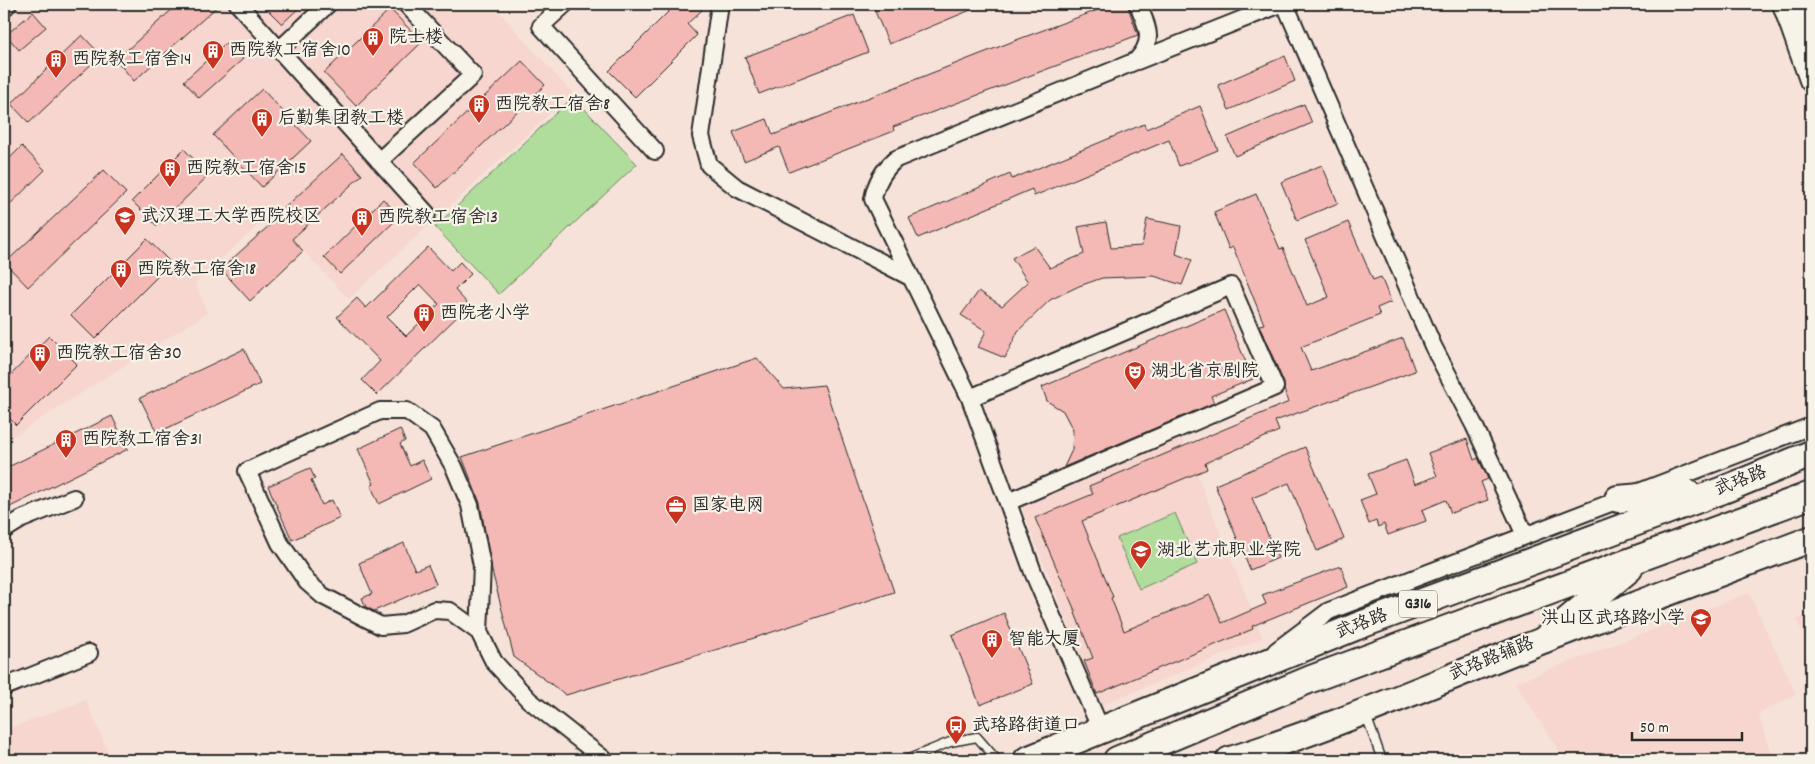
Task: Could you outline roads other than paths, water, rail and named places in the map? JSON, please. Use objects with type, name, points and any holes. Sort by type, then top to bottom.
[{"type":"highway","name":"武珞路","points":[[1027,760],[1253,668],[1522,564],[1723,490],[1811,454]]},
{"type":"highway","points":[[1618,499],[1723,490]]},
{"type":"highway","name":"武珞路","points":[[1117,760],[1311,680],[1811,495]]},
{"type":"highway","points":[[1545,639],[1644,557]]},
{"type":"main road","points":[[1784,4],[1811,80]]},
{"type":"main road","points":[[1804,4],[1811,24]]},
{"type":"main road","name":"武珞路辅路","points":[[1229,760],[1364,711],[1545,639],[1811,539]]},
{"type":"street","points":[[4,8],[8,4]]},
{"type":"street","points":[[238,4],[427,214]]},
{"type":"street","points":[[280,50],[328,4]]},
{"type":"street","points":[[379,161],[473,75],[406,4]]},
{"type":"street","points":[[565,4],[541,26],[655,151]]},
{"type":"street","points":[[720,4],[701,136],[709,165],[737,188],[912,278]]},
{"type":"street","points":[[1136,61],[1144,52],[1149,40],[1148,28],[1138,4]]},
{"type":"street","points":[[1101,730],[1033,572],[970,398],[873,199],[879,178],[886,167],[896,159],[1281,4]]},
{"type":"street","points":[[1285,4],[1433,346],[1474,425],[1525,534]]},
{"type":"street","points":[[970,398],[1232,286],[1275,387],[1008,502]]},
{"type":"street","points":[[479,632],[482,566],[470,505],[454,467],[432,429],[407,411],[380,411],[247,471],[280,542],[307,582],[324,596],[381,626],[403,624],[434,610],[450,611],[479,632],[494,662],[529,700],[605,760]]},
{"type":"street","points":[[1253,668],[1329,611],[1525,534],[1811,426]]},
{"type":"street","points":[[4,530],[22,519],[74,498]]},
{"type":"street","points":[[4,687],[89,653]]},
{"type":"lane","points":[[1364,711],[1382,760]]},
{"type":"lane","points":[[906,760],[950,742],[977,737],[998,760]]},
{"type":"place","name":"院士楼","points":[[373,57]]},
{"type":"place","name":"西院教工宿舍10","points":[[213,70]]},
{"type":"place","name":"西院教工宿舍14","points":[[56,79]]},
{"type":"place","name":"西院教工宿舍8","points":[[479,124]]},
{"type":"place","name":"后勤集团教工楼","points":[[262,138]]},
{"type":"place","name":"西院教工宿舍15","points":[[170,188]]},
{"type":"place","name":"武汉理工大学西院校区","points":[[125,236]]},
{"type":"place","name":"西院教工宿舍13","points":[[362,237]]},
{"type":"place","name":"西院教工宿舍18","points":[[121,289]]},
{"type":"place","name":"西院老小学","points":[[424,333]]},
{"type":"place","name":"西院教工宿舍30","points":[[40,373]]},
{"type":"place","name":"湖北省京剧院","points":[[1135,391]]},
{"type":"place","name":"西院教工宿舍31","points":[[66,459]]},
{"type":"place","name":"国家电网","points":[[676,525]]},
{"type":"place","name":"湖北艺术职业学院","points":[[1141,570]]},
{"type":"place","name":"洪山区武珞路小学","points":[[1701,638]]},
{"type":"place","name":"智能大厦","points":[[992,659]]},
{"type":"place","name":"武珞路街道口","points":[[956,745]]}]
